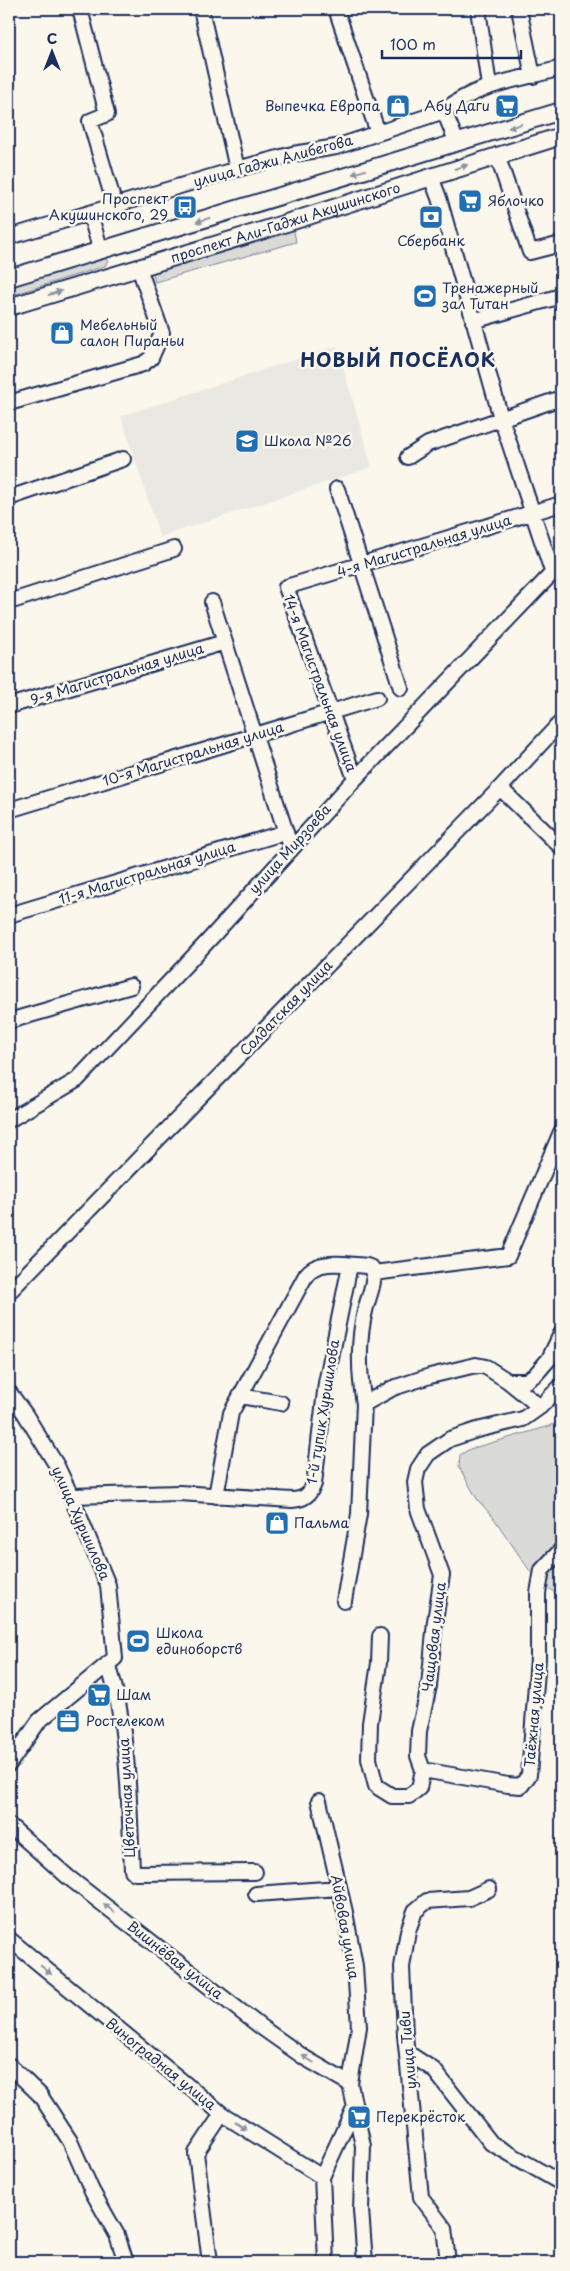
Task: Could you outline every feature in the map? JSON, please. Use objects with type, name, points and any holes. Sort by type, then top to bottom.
[{"type":"main road","name":"проспект Али-Гаджи Акушинского","points":[[9,278],[561,112]]},
{"type":"main road","name":"проспект Али-Гаджи Акушинского","points":[[9,307],[561,136]]},
{"type":"main road","points":[[333,180],[325,190],[327,197],[343,205]]},
{"type":"main road","points":[[101,251],[113,256],[114,264],[109,277]]},
{"type":"street","points":[[80,9],[107,114],[90,121],[115,206]]},
{"type":"street","points":[[201,9],[237,169]]},
{"type":"street","points":[[336,9],[378,133]]},
{"type":"street","points":[[478,9],[489,86]]},
{"type":"street","points":[[519,9],[533,76]]},
{"type":"street","name":"улица Гаджи Алибегова","points":[[9,237],[237,169],[293,154],[336,148],[444,111],[456,101],[489,86],[561,68]]},
{"type":"street","points":[[444,111],[457,143]]},
{"type":"street","points":[[497,155],[530,252],[561,244]]},
{"type":"street","points":[[431,177],[439,198],[473,321],[531,514],[557,569]]},
{"type":"street","points":[[90,214],[101,251]]},
{"type":"street","points":[[9,403],[143,364],[151,358],[162,333],[138,268]]},
{"type":"street","points":[[473,321],[561,296]]},
{"type":"street","points":[[408,457],[428,444],[561,398]]},
{"type":"street","points":[[9,498],[123,459]]},
{"type":"street","points":[[337,489],[401,688]]},
{"type":"street","name":"4-я Магистральная улица","points":[[286,587],[561,504]]},
{"type":"street","points":[[9,602],[174,548]]},
{"type":"street","name":"улица Мирзоева","points":[[9,1120],[76,1080],[208,941],[355,779],[557,569]]},
{"type":"street","name":"14-я Магистральная улица","points":[[286,587],[355,779]]},
{"type":"street","points":[[212,602],[291,848]]},
{"type":"street","name":"9-я Магистральная улица","points":[[9,706],[225,642]]},
{"type":"street","name":"10-я Магистральная улица","points":[[9,810],[378,698]]},
{"type":"street","name":"Солдатская улица","points":[[9,1292],[500,788],[561,722]]},
{"type":"street","points":[[500,788],[561,848]]},
{"type":"street","name":"11-я Магистральная улица","points":[[9,915],[286,832]]},
{"type":"street","points":[[9,1021],[131,986]]},
{"type":"street","points":[[216,1496],[230,1412],[311,1268],[319,1265],[367,1266],[372,1268],[374,1273],[508,1256],[561,1132]]},
{"type":"street","name":"1-й тупик Хуршилова","points":[[72,1496],[179,1493],[292,1500],[303,1499],[311,1493],[314,1484],[334,1339],[350,1265]]},
{"type":"street","name":"1-й тупик Хуршилова","points":[[344,1601],[360,1514],[364,1404],[360,1383],[361,1340],[374,1273]]},
{"type":"street","points":[[508,1381],[526,1381],[536,1374],[549,1359],[561,1334]]},
{"type":"street","points":[[364,1404],[393,1388],[430,1376],[476,1365],[486,1367],[508,1381],[540,1407]]},
{"type":"street","name":"Чащовая улица","points":[[423,1770],[418,1756],[419,1731],[429,1686],[435,1621],[442,1575],[418,1509],[415,1482],[418,1468],[428,1454],[450,1439],[523,1418],[540,1407],[561,1388]]},
{"type":"street","name":"улица Хуршилова","points":[[9,1392],[30,1422],[72,1496],[108,1585],[115,1658],[108,1664]]},
{"type":"street","points":[[240,1396],[281,1403]]},
{"type":"street","name":"Таёжная улица","points":[[423,1770],[521,1786],[529,1775],[538,1658],[538,1593],[542,1570],[561,1550]]},
{"type":"street","points":[[380,1636],[379,1663],[370,1724],[369,1759],[376,1786],[392,1796],[409,1796],[419,1788],[423,1770]]},
{"type":"street","points":[[9,1764],[38,1721],[108,1664]]},
{"type":"street","name":"Цветочная улица","points":[[108,1664],[119,1698],[127,1761],[132,1870],[135,1873],[255,1872]]},
{"type":"street","name":"Айвовая улица","points":[[319,1801],[355,1966],[359,2027],[350,2084],[362,2146],[361,2210],[365,2262]]},
{"type":"street","name":"Вишнёвая улица","points":[[9,1825],[68,1877],[261,2027],[305,2058],[350,2084]]},
{"type":"street","points":[[256,1894],[339,1888]]},
{"type":"street","name":"улица Тиви","points":[[448,2262],[444,2228],[420,2196],[405,2026],[402,1967],[408,1931],[415,1911],[427,1901],[469,1898],[489,1889]]},
{"type":"street","name":"Виноградная улица","points":[[9,1939],[222,2114],[322,2177]]},
{"type":"street","points":[[408,2053],[434,2070],[491,2144],[561,2183]]},
{"type":"street","points":[[9,2065],[40,2095],[70,2140],[92,2191],[117,2235],[126,2262]]},
{"type":"street","points":[[326,2262],[322,2177],[354,2108]]},
{"type":"street","points":[[210,2262],[196,2153],[222,2114]]},
{"type":"shaded area","points":[[293,226],[296,242],[155,282],[152,270]]},
{"type":"shaded area","points":[[104,258],[108,260],[105,266],[9,296],[9,286]]},
{"type":"shaded area","name":"Школа №26","points":[[337,346],[372,467],[160,537],[121,416]]},
{"type":"shaded area","points":[[561,1420],[561,1598],[532,1574],[493,1517],[477,1499],[459,1467],[460,1455],[470,1449],[550,1426]]},
{"type":"place","name":"Выпечка Европа","points":[[398,106]]},
{"type":"place","name":"Абу Даги","points":[[507,106]]},
{"type":"place","name":"Яблочко","points":[[470,201]]},
{"type":"place","name":"Проспект Акушинского, 29","points":[[185,207]]},
{"type":"place","name":"Сбербанк","points":[[431,217]]},
{"type":"place","name":"Тренажерный зал Титан","points":[[425,296]]},
{"type":"place","name":"Мебельный салон Пираньи","points":[[62,333]]},
{"type":"place","name":"Школа №26","points":[[247,441]]},
{"type":"place","name":"Пальма","points":[[277,1523]]},
{"type":"place","name":"Школа единоборств","points":[[138,1641]]},
{"type":"place","name":"Шам","points":[[99,1695]]},
{"type":"place","name":"Ростелеком","points":[[68,1721]]},
{"type":"place","name":"Перекрёсток","points":[[359,2117]]},
{"type":"district","name":"НОВЫЙ ПОСЁЛОК","points":[[398,360]]}]
